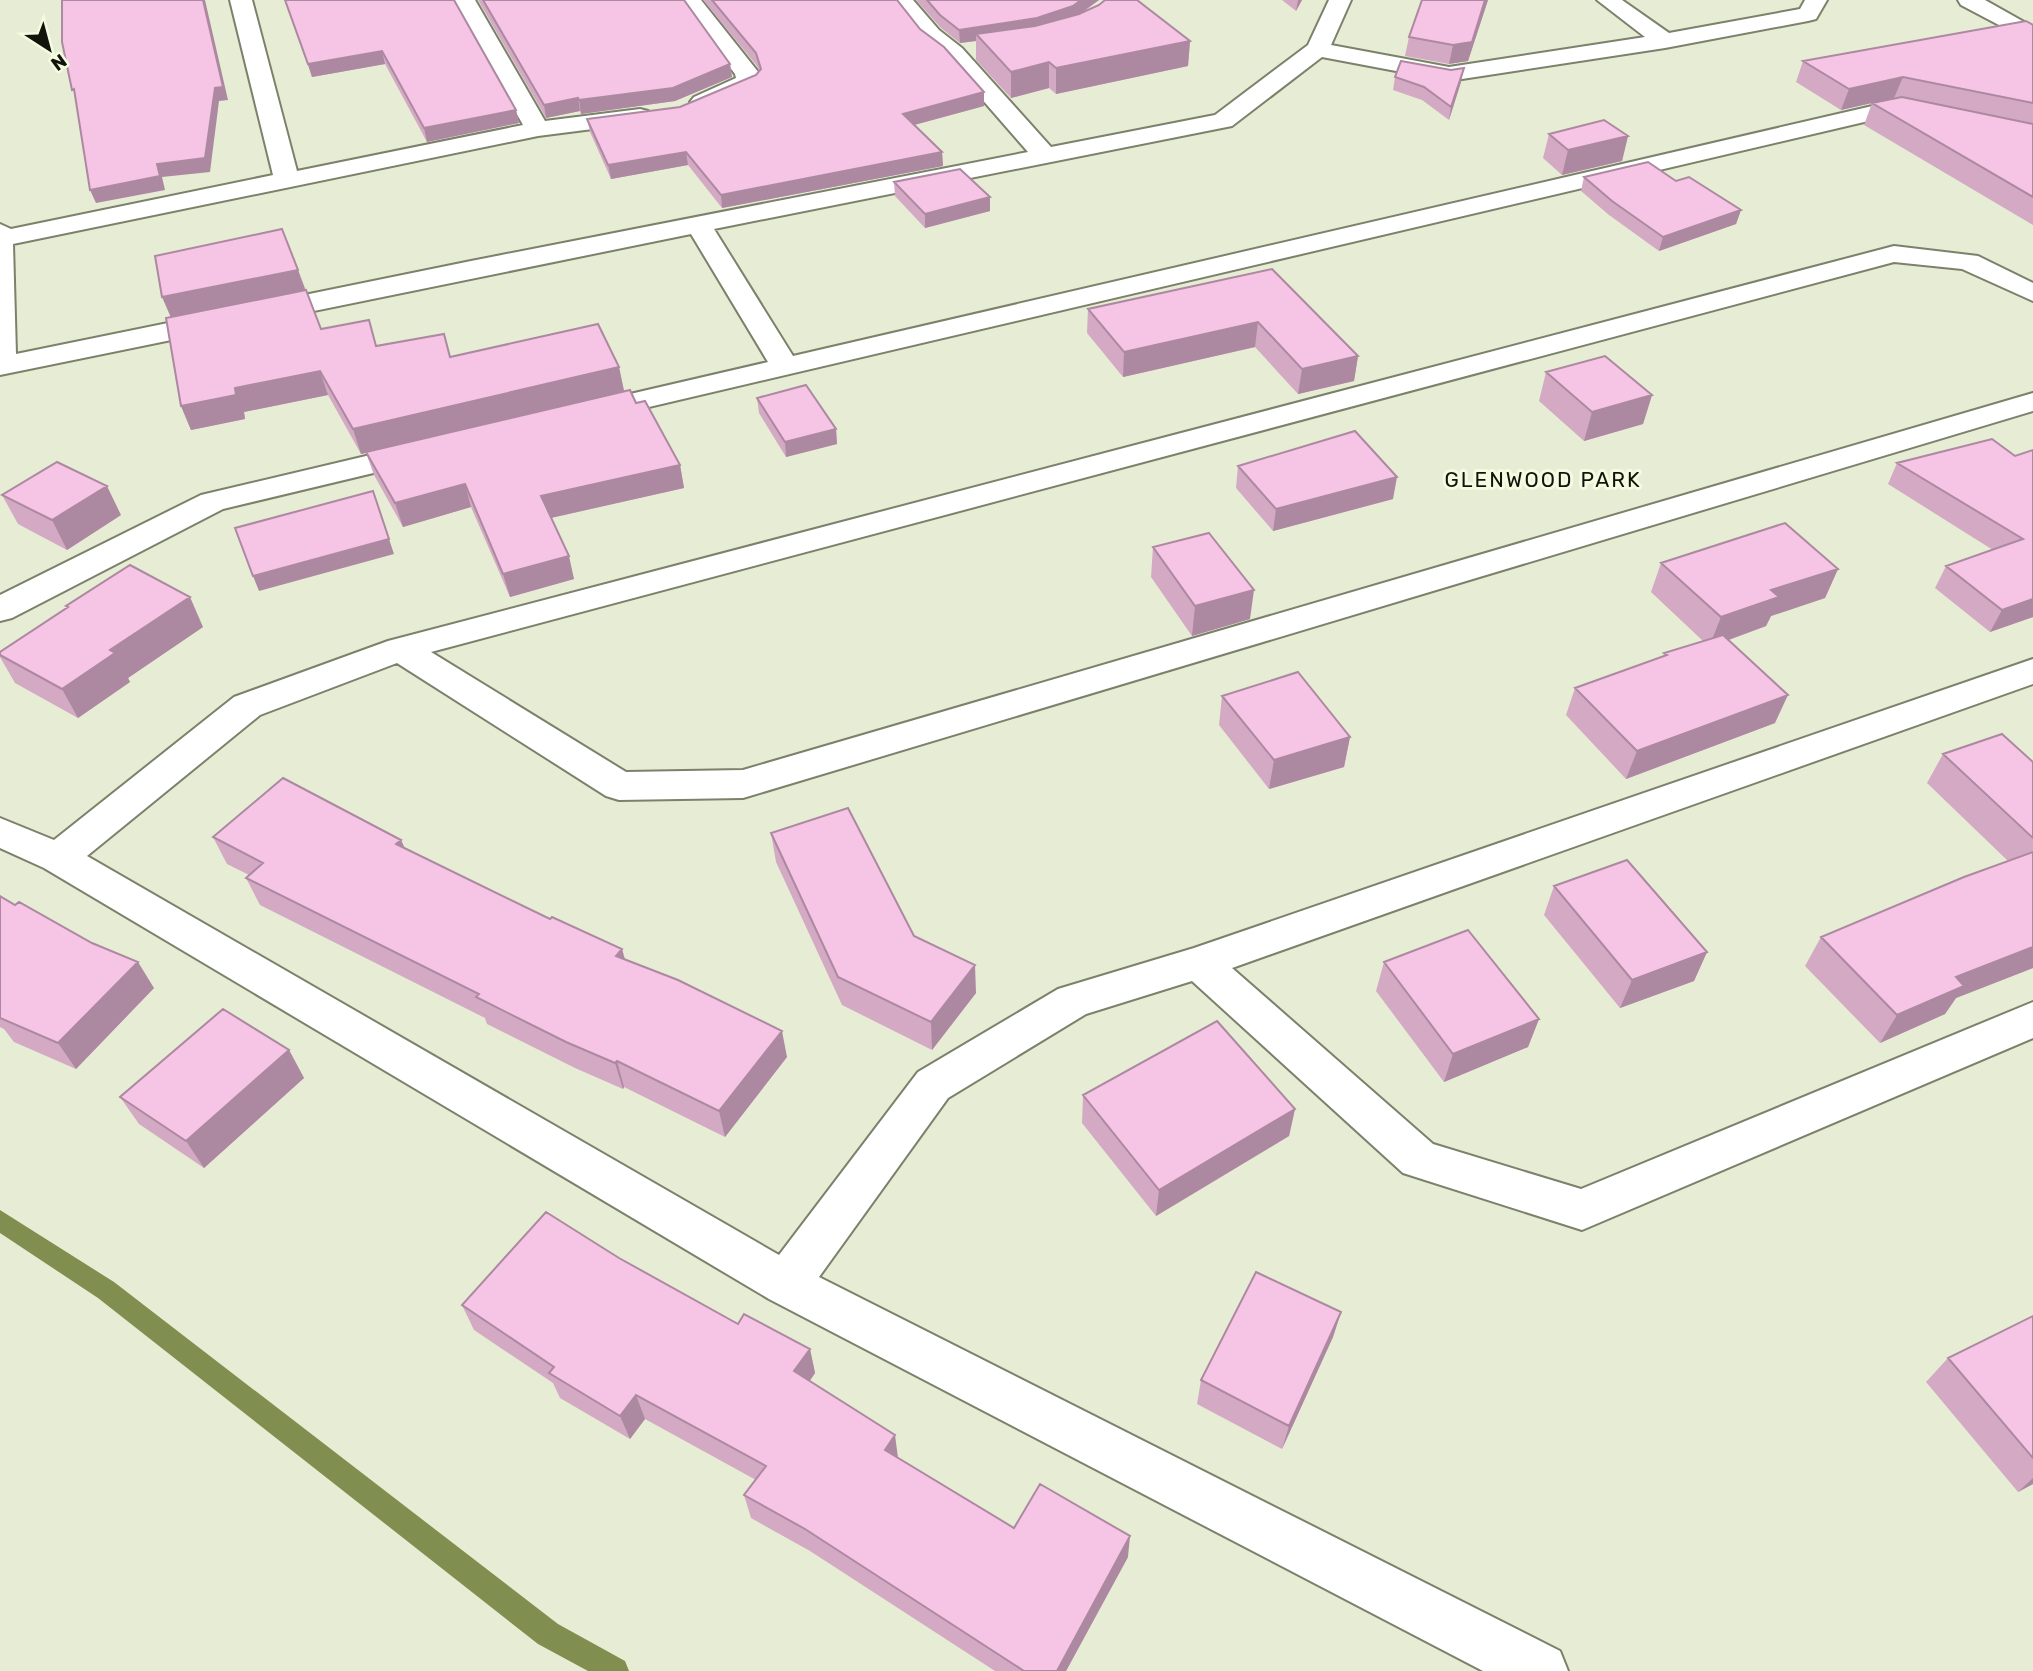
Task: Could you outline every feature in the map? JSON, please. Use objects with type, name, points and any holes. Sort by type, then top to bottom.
[{"type":"street","points":[[241,0],[287,179]]},
{"type":"street","points":[[464,0],[538,129]]},
{"type":"street","points":[[0,239],[538,129],[674,112],[748,81],[747,73],[690,0]]},
{"type":"street","points":[[901,0],[931,35],[954,53],[1045,156]]},
{"type":"street","points":[[0,232],[1,366],[698,224],[1223,121],[1318,49],[1340,0]]},
{"type":"street","points":[[1608,0],[1665,41]]},
{"type":"street","points":[[1318,49],[1449,74],[1665,41],[1808,14],[1816,0]]},
{"type":"street","points":[[1969,0],[2033,36]]},
{"type":"street","points":[[954,53],[980,49]]},
{"type":"street","points":[[558,419],[1894,108],[1947,119]]},
{"type":"street","points":[[698,224],[784,365]]},
{"type":"street","points":[[58,858],[247,706],[400,649],[1894,254],[1968,262],[2033,293]]},
{"type":"street","points":[[400,649],[619,786],[743,784],[2033,402]]},
{"type":"street","points":[[0,610],[212,502],[451,444]]},
{"type":"street","points":[[786,1284],[933,1085],[1073,1001],[1199,963],[2033,671]]},
{"type":"street","points":[[0,832],[58,858],[786,1284],[1540,1671]]},
{"type":"street","points":[[1199,963],[1419,1159],[1581,1210],[2033,1019]]},
{"type":"building","points":[[62,0],[203,0],[223,87],[215,88],[205,158],[157,164],[160,176],[90,190],[74,89],[72,90],[62,42]]},
{"type":"building","points":[[285,0],[454,0],[516,110],[424,128],[382,51],[308,64]]},
{"type":"building","points":[[483,0],[684,0],[730,64],[673,88],[578,98],[544,105]]},
{"type":"building","points":[[712,0],[897,0],[920,29],[944,47],[984,92],[903,114],[942,152],[721,195],[686,152],[608,165],[587,119],[680,107],[756,75],[761,69],[756,53]]},
{"type":"building","points":[[927,0],[1081,0],[1073,6],[1037,18],[959,30]]},
{"type":"building","points":[[1105,0],[1137,0],[1190,41],[1056,68],[1049,62],[1011,72],[976,34],[1035,26],[1079,14]]},
{"type":"building","points":[[1422,0],[1485,0],[1472,42],[1453,45],[1409,37]]},
{"type":"building","points":[[2026,21],[2033,25],[2033,103],[1903,77],[1849,89],[1803,61]]},
{"type":"building","points":[[1401,61],[1451,70],[1464,68],[1451,107],[1424,87],[1395,77]]},
{"type":"building","points":[[1902,97],[2033,124],[2033,197],[1872,103]]},
{"type":"building","points":[[1604,120],[1628,136],[1568,150],[1549,134]]},
{"type":"building","points":[[1648,162],[1676,181],[1689,177],[1741,210],[1663,237],[1612,201],[1584,177]]},
{"type":"building","points":[[960,169],[990,197],[925,214],[894,182]]},
{"type":"building","points":[[282,229],[298,270],[162,297],[155,256]]},
{"type":"building","points":[[1272,269],[1358,356],[1302,369],[1258,322],[1124,352],[1088,309]]},
{"type":"building","points":[[306,290],[321,329],[369,320],[376,346],[444,334],[450,357],[598,324],[619,367],[353,429],[320,371],[235,388],[236,395],[181,406],[166,318]]},
{"type":"building","points":[[1605,356],[1652,395],[1592,412],[1546,372]]},
{"type":"building","points":[[806,385],[836,429],[785,442],[757,398]]},
{"type":"building","points":[[630,390],[636,403],[645,401],[680,465],[541,496],[569,556],[503,574],[465,484],[395,503],[366,452]]},
{"type":"building","points":[[1355,431],[1397,477],[1276,509],[1238,466]]},
{"type":"building","points":[[1992,439],[2015,456],[2033,450],[2033,599],[2002,610],[1946,566],[2023,539],[1897,463]]},
{"type":"building","points":[[57,462],[107,486],[52,520],[2,495]]},
{"type":"building","points":[[373,491],[389,539],[253,576],[235,528]]},
{"type":"building","points":[[1785,523],[1838,569],[1771,590],[1779,597],[1721,617],[1661,563]]},
{"type":"building","points":[[1209,533],[1254,590],[1195,606],[1153,547]]},
{"type":"building","points":[[130,565],[190,597],[110,650],[115,653],[62,689],[0,655],[0,652],[68,607],[66,606]]},
{"type":"building","points":[[1723,635],[1788,695],[1637,751],[1575,688],[1667,655],[1664,653]]},
{"type":"building","points":[[1298,672],[1350,737],[1274,760],[1222,696]]},
{"type":"building","points":[[2002,734],[2033,762],[2033,838],[1943,754]]},
{"type":"building","points":[[283,778],[401,840],[396,844],[550,919],[552,917],[622,949],[616,956],[678,980],[782,1031],[719,1111],[617,1061],[615,1063],[566,1042],[476,997],[479,994],[246,878],[263,863],[213,837]]},
{"type":"building","points":[[848,808],[914,936],[975,965],[931,1022],[838,977],[771,833]]},
{"type":"building","points":[[2033,852],[2033,947],[1956,977],[1964,986],[1897,1015],[1821,937],[1964,877]]},
{"type":"building","points":[[1627,860],[1707,952],[1632,980],[1554,886]]},
{"type":"building","points":[[0,896],[15,905],[19,902],[92,943],[138,962],[58,1043],[0,1018]]},
{"type":"building","points":[[1468,930],[1539,1019],[1453,1054],[1384,962]]},
{"type":"building","points":[[223,1009],[289,1050],[186,1141],[120,1097]]},
{"type":"building","points":[[1217,1021],[1295,1109],[1159,1190],[1083,1095]]},
{"type":"building","points":[[546,1212],[619,1258],[738,1324],[744,1314],[810,1349],[794,1371],[895,1435],[885,1450],[1014,1528],[1040,1484],[1130,1536],[1057,1671],[1024,1671],[805,1529],[744,1495],[766,1466],[636,1395],[620,1416],[549,1373],[554,1367],[462,1305]]},
{"type":"building","points":[[1256,1272],[1341,1312],[1289,1426],[1201,1380]]},
{"type":"building","points":[[2033,1316],[2033,1458],[1948,1358]]},
{"type":"waterway","points":[[0,1220],[106,1290],[548,1634],[615,1671]]},
{"type":"district","name":"GLENWOOD PARK","points":[[1543,480]]}]
